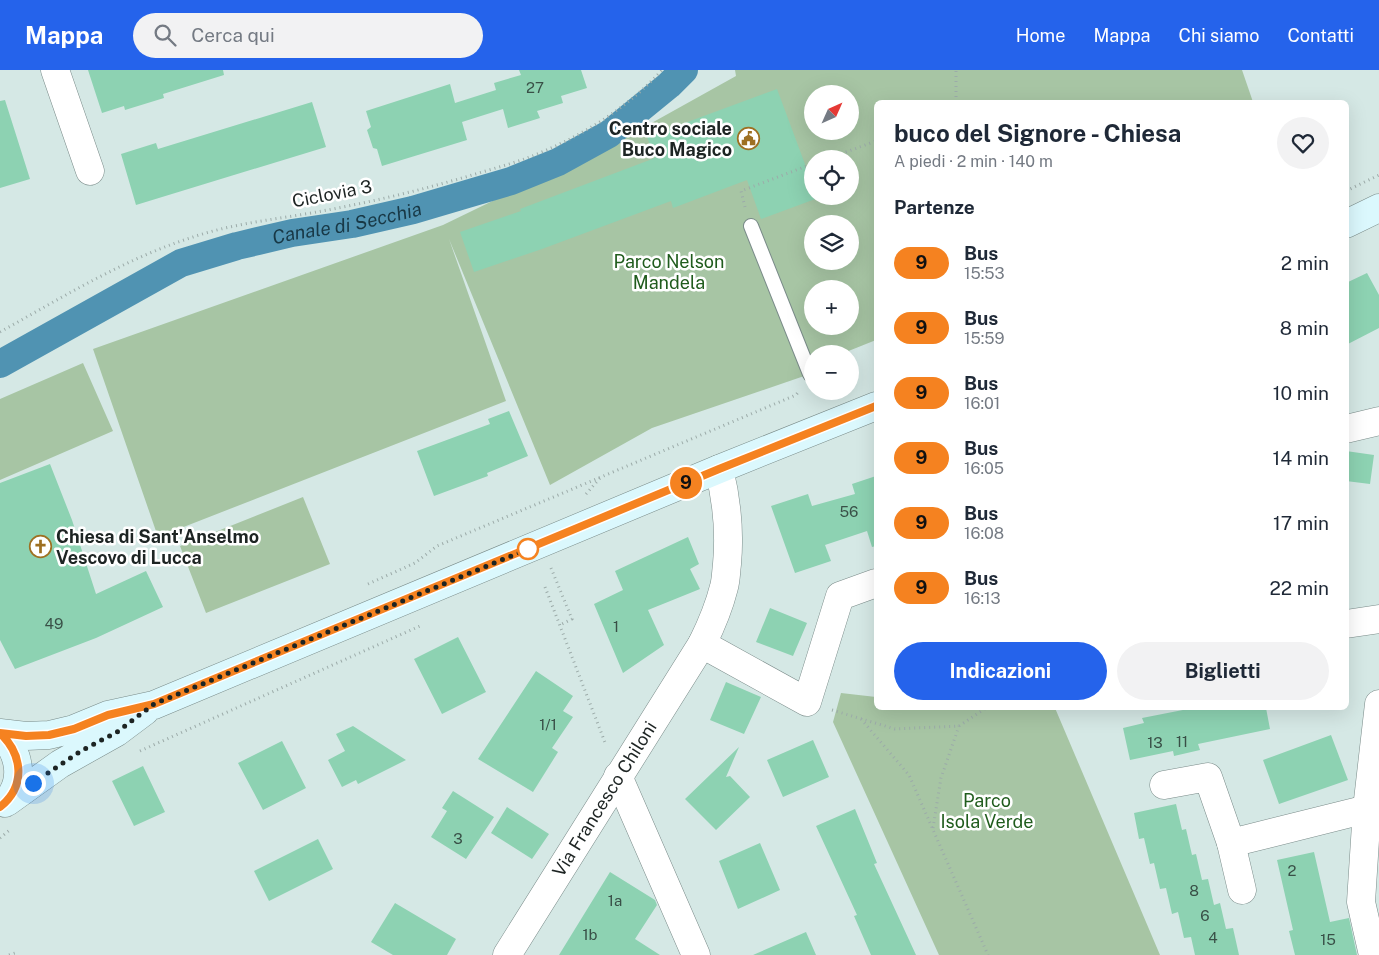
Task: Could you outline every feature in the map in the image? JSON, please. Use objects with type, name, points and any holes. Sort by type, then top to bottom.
[{"type":"main road","points":[[1349,223],[1379,208]]},
{"type":"main road","points":[[0,733],[26,736],[49,735],[74,729],[108,715],[154,704],[719,469],[874,407]]},
{"type":"main road","points":[[8,811],[60,764],[117,732],[154,704]]},
{"type":"main road","points":[[0,733],[16,753],[18,766],[18,778],[8,811]]},
{"type":"street","points":[[55,70],[90,171]]},
{"type":"street","points":[[1349,428],[1379,421]]},
{"type":"street","name":"Via Francesco Chiloni","points":[[507,955],[702,644],[716,616],[725,585],[728,553],[728,520],[725,494],[719,469]]},
{"type":"street","points":[[702,644],[806,702],[840,596],[874,584]]},
{"type":"street","points":[[1349,624],[1379,619]]},
{"type":"street","points":[[1373,955],[1367,809],[1379,704]]},
{"type":"street","points":[[618,776],[696,955]]},
{"type":"street","points":[[1164,785],[1208,777],[1231,843],[1242,890]]},
{"type":"street","points":[[1231,843],[1367,809]]},
{"type":"lane","points":[[751,226],[804,359]]},
{"type":"path","name":"Ciclovia 3","points":[[0,332],[106,273],[150,252],[194,236],[434,186],[527,158],[573,137],[613,114],[650,84],[662,70]]},
{"type":"path","points":[[956,70],[956,100]]},
{"type":"path","points":[[852,150],[874,142]]},
{"type":"path","points":[[751,226],[741,191],[804,167]]},
{"type":"path","points":[[1349,189],[1379,175]]},
{"type":"path","points":[[360,587],[415,563],[437,546],[796,395],[804,383]]},
{"type":"path","points":[[542,572],[551,568],[572,619],[560,625]]},
{"type":"path","points":[[545,587],[618,776]]},
{"type":"path","points":[[136,753],[423,624]]},
{"type":"path","points":[[983,710],[959,726],[895,729],[861,719],[909,775],[988,955]]},
{"type":"path","points":[[933,829],[940,778],[959,726]]},
{"type":"path","points":[[0,838],[8,811]]},
{"type":"path","points":[[8,955],[15,953]]},
{"type":"green space","name":"Parco Nelson Mandela","points":[[735,70],[1242,70],[1252,100],[874,100],[874,341],[859,347],[859,345],[804,345],[804,376],[652,428],[550,485],[449,239],[506,401],[158,537],[93,349],[443,225],[639,130],[736,76]]},
{"type":"green space","points":[[83,363],[113,431],[0,480],[0,399]]},
{"type":"green space","points":[[303,497],[330,564],[206,613],[180,546]]},
{"type":"green space","name":"Parco Isola Verde","points":[[841,693],[874,697],[874,710],[1056,710],[1160,955],[939,955],[833,722]]},
{"type":"building","points":[[88,70],[223,70],[224,75],[163,94],[164,98],[125,110],[124,106],[102,113]]},
{"type":"building","points":[[519,70],[581,70],[587,88],[561,96],[563,103],[537,111],[540,118],[508,128],[503,109],[462,122],[467,140],[382,166],[377,149],[373,148],[367,130],[371,127],[366,111],[450,84],[455,103],[496,90],[494,83],[521,75]]},
{"type":"building","points":[[777,89],[804,162],[804,203],[761,219],[747,180],[673,208],[671,201],[474,272],[460,232],[521,211],[520,209],[655,158],[647,137]]},
{"type":"building","points":[[5,100],[30,179],[0,188],[0,101]]},
{"type":"building","points":[[312,102],[326,147],[136,205],[121,154],[156,143],[158,149]]},
{"type":"building","points":[[1367,273],[1379,295],[1379,328],[1349,343],[1349,282]]},
{"type":"building","points":[[509,411],[528,456],[487,473],[488,476],[434,496],[417,451],[490,424],[488,419]]},
{"type":"building","points":[[1349,451],[1374,455],[1370,484],[1349,481]]},
{"type":"building","name":"Chiesa di Sant'Anselmo Vescovo di Lucca","points":[[50,464],[72,520],[96,594],[146,571],[163,607],[96,638],[15,669],[0,640],[0,483]]},
{"type":"building","points":[[874,477],[874,546],[872,547],[867,531],[825,545],[831,561],[795,573],[771,506],[808,494],[812,506],[855,494],[852,484]]},
{"type":"building","points":[[688,537],[699,564],[690,569],[700,589],[648,610],[664,645],[623,673],[594,604],[623,590],[615,571]]},
{"type":"building","points":[[770,608],[807,623],[793,656],[756,642]]},
{"type":"building","points":[[458,637],[486,692],[442,714],[414,659]]},
{"type":"building","points":[[536,671],[573,696],[563,711],[573,717],[552,748],[558,752],[533,792],[478,759]]},
{"type":"building","points":[[726,682],[761,697],[744,734],[710,720]]},
{"type":"building","points":[[1183,710],[1266,710],[1270,729],[1198,744],[1200,750],[1174,756],[1173,751],[1130,760],[1123,728],[1144,723],[1142,718]]},
{"type":"building","points":[[353,726],[406,760],[358,784],[356,780],[342,787],[328,760],[345,751],[336,734]]},
{"type":"building","points":[[1331,735],[1348,780],[1279,804],[1263,760]]},
{"type":"building","points":[[813,740],[829,777],[783,797],[767,760]]},
{"type":"building","points":[[282,741],[306,788],[263,810],[238,763]]},
{"type":"building","points":[[739,747],[726,777],[730,776],[750,797],[716,830],[685,799]]},
{"type":"building","points":[[143,766],[165,812],[134,826],[112,781]]},
{"type":"building","points":[[453,791],[494,817],[466,859],[431,837],[447,811],[442,808]]},
{"type":"building","points":[[1176,804],[1182,830],[1186,829],[1192,855],[1196,854],[1202,880],[1208,879],[1214,905],[1220,903],[1226,929],[1233,928],[1239,955],[1195,955],[1191,937],[1184,938],[1178,912],[1172,914],[1166,888],[1160,889],[1154,863],[1150,864],[1144,838],[1139,839],[1134,813]]},
{"type":"building","points":[[507,807],[549,834],[532,859],[491,833]]},
{"type":"building","points":[[855,809],[877,863],[874,864],[916,955],[871,955],[854,916],[857,915],[816,826]]},
{"type":"building","points":[[318,839],[333,869],[269,901],[254,871]]},
{"type":"building","points":[[760,843],[780,890],[738,909],[719,861]]},
{"type":"building","points":[[1314,852],[1330,922],[1349,918],[1357,955],[1295,955],[1289,931],[1293,930],[1277,860]]},
{"type":"building","points":[[610,872],[655,900],[657,905],[635,939],[660,955],[559,955]]},
{"type":"building","points":[[395,903],[456,939],[447,955],[393,955],[371,942]]},
{"type":"building","points":[[806,932],[816,955],[753,955]]},
{"type":"waterway","name":"Canale di Secchia","points":[[0,364],[181,263],[237,246],[292,233],[352,224],[413,210],[511,181],[558,162],[609,134],[669,85],[684,70]]},
{"type":"bus line","name":"9","points":[[0,807],[7,802],[14,791],[18,778],[16,753],[0,733],[26,736],[49,735],[74,729],[108,715],[154,704],[719,469],[874,407]]},
{"type":"place","name":"Centro sociale Buco Magico","points":[[748,139]]},
{"type":"place","name":"Chiesa di Sant'Anselmo Vescovo di Lucca","points":[[40,547]]},
{"type":"route","points":[[33,783],[81,751],[117,732],[154,704],[528,549]]}]
